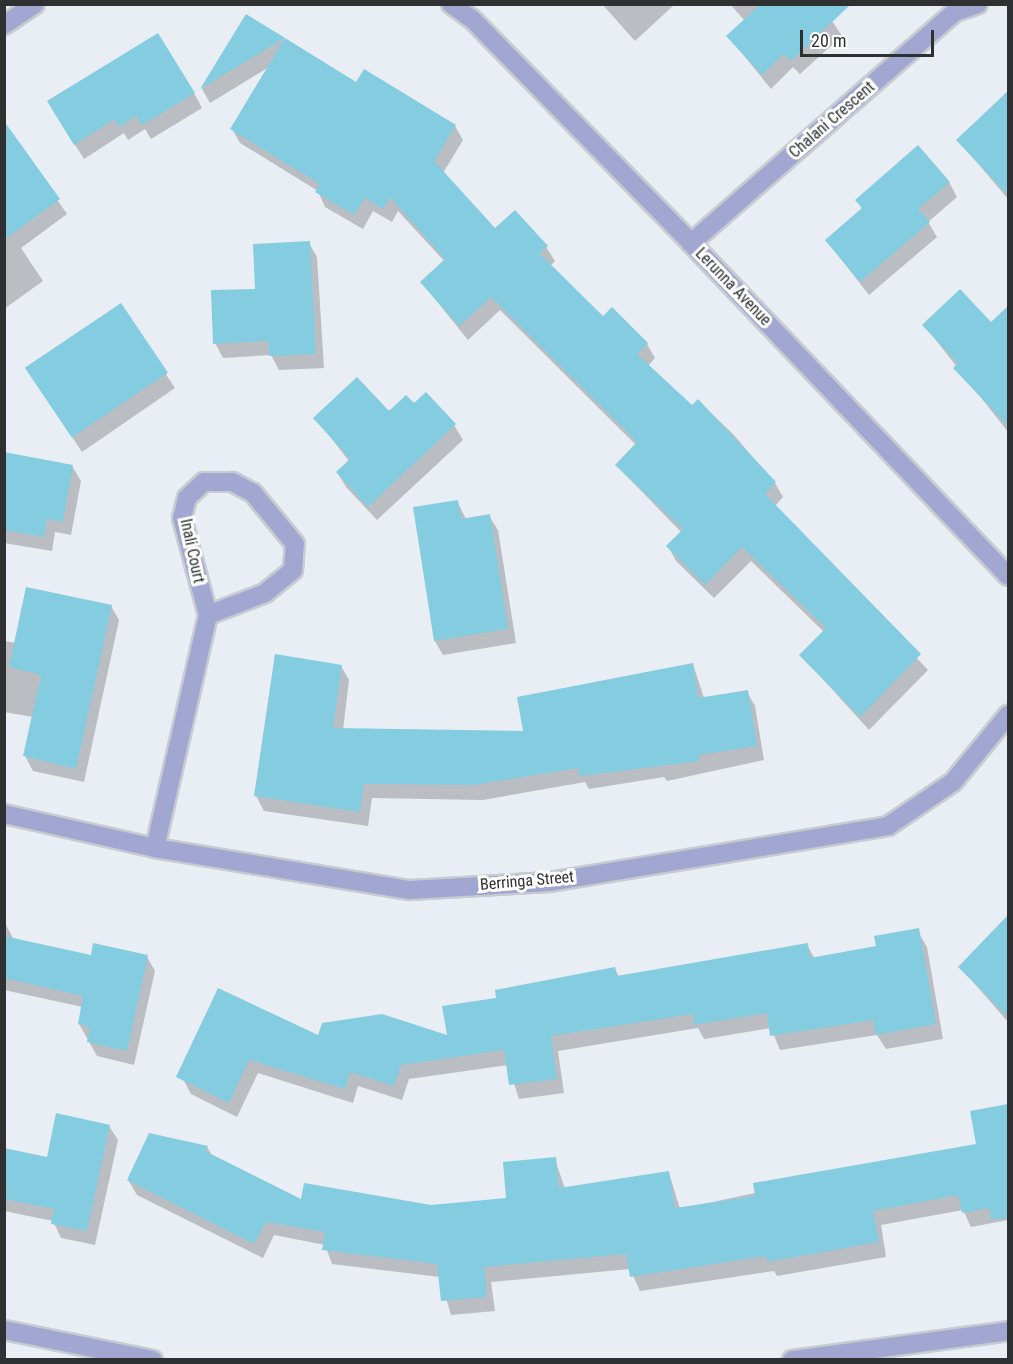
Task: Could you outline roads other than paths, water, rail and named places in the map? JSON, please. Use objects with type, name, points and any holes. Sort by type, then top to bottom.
[{"type":"street","points":[[4,25],[35,4]]},
{"type":"street","name":"Lerunna Avenue","points":[[451,4],[472,19],[691,243],[1008,576]]},
{"type":"street","name":"Chalani Crescent","points":[[691,243],[955,12],[978,4]]},
{"type":"street","name":"Inali Court","points":[[155,848],[208,615],[182,518],[187,498],[204,482],[231,482],[253,493],[295,544],[293,570],[265,593],[208,615]]},
{"type":"street","name":"Berringa Street","points":[[4,814],[155,848],[410,890],[550,882],[888,826],[953,782],[1008,715]]},
{"type":"street","points":[[4,1330],[153,1359]]},
{"type":"street","points":[[792,1359],[1008,1331]]}]
